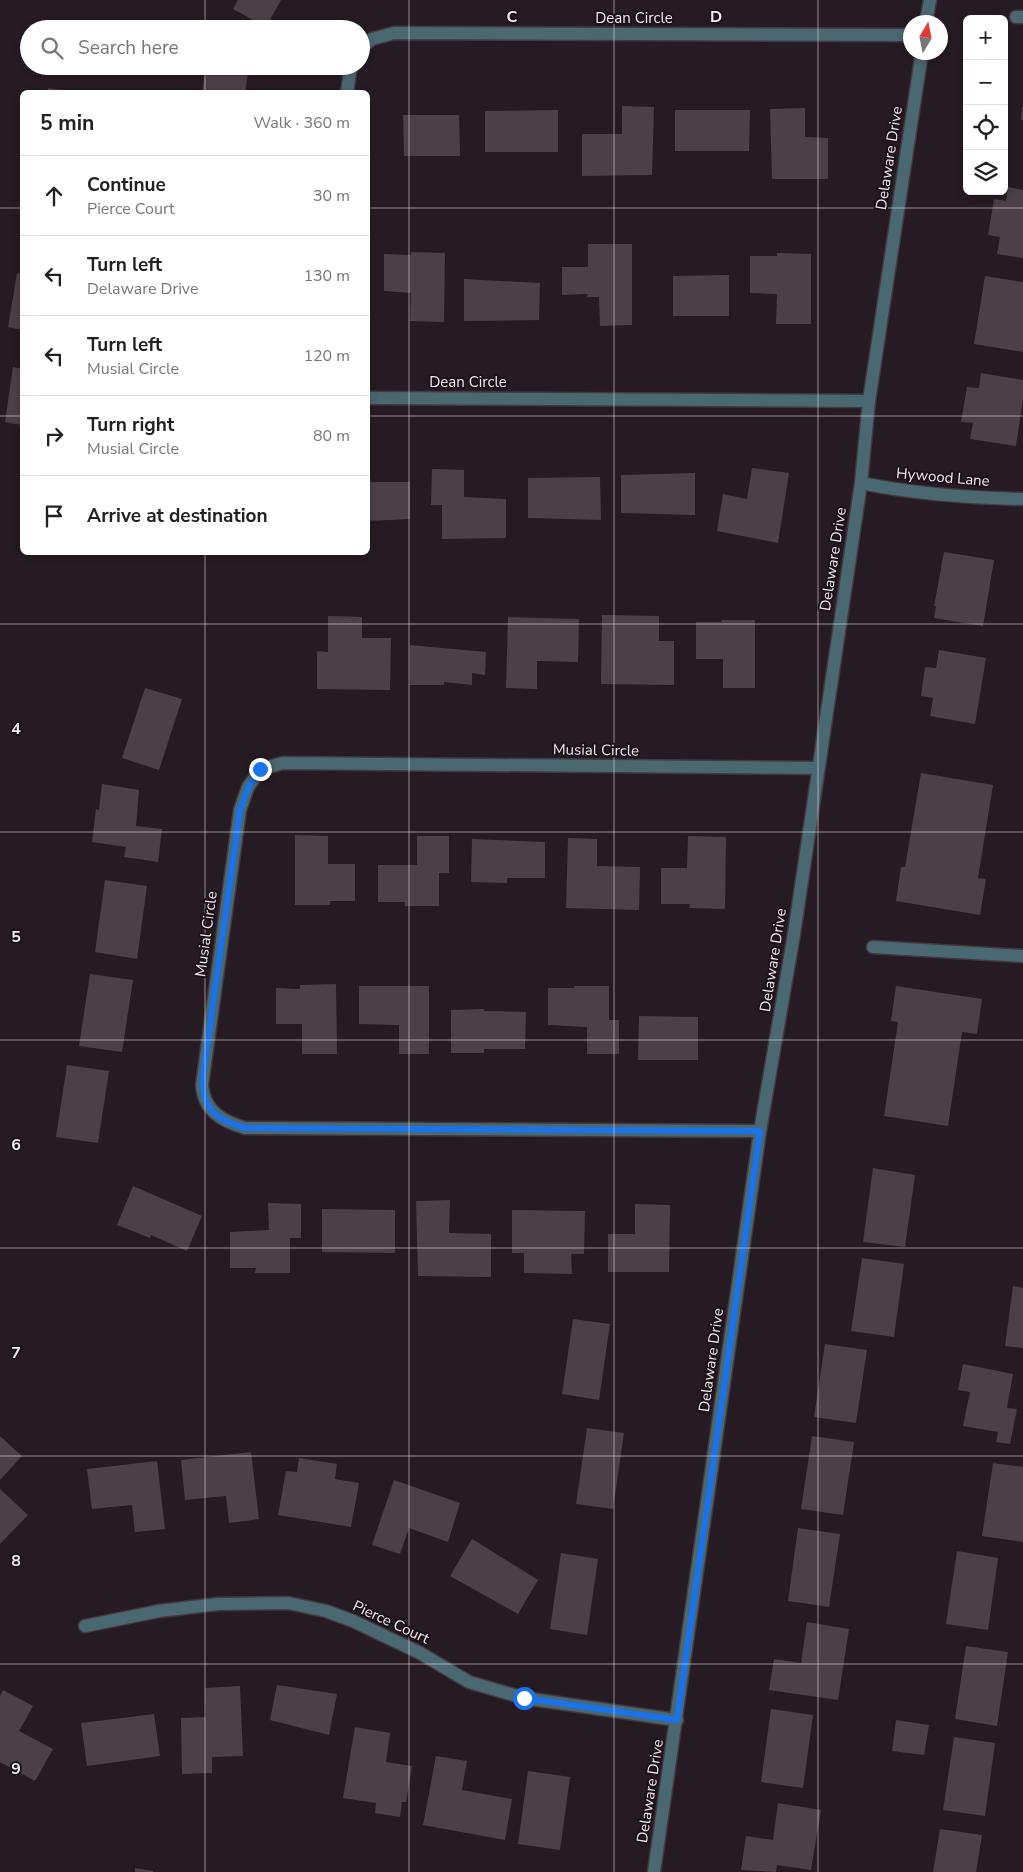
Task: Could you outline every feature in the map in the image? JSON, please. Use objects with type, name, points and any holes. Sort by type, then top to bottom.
[{"type":"street","points":[[927,15],[930,0]]},
{"type":"street","name":"Dean Circle","points":[[370,41],[394,33],[903,34]]},
{"type":"street","name":"Delaware Drive","points":[[654,1872],[760,1131],[794,934],[817,768],[861,483],[869,402],[921,60]]},
{"type":"street","points":[[346,90],[349,75]]},
{"type":"street","name":"Dean Circle","points":[[370,398],[869,402]]},
{"type":"street","name":"Hywood Lane","points":[[861,483],[908,492],[969,498],[1023,499]]},
{"type":"street","name":"Musial Circle","points":[[760,1131],[245,1128],[220,1118],[203,1096],[202,1086],[240,810],[248,788],[260,769],[283,762],[817,768]]},
{"type":"street","points":[[873,947],[1023,956]]},
{"type":"street","name":"Pierce Court","points":[[85,1626],[159,1611],[218,1604],[288,1603],[326,1611],[353,1621],[420,1653],[469,1682],[524,1698],[677,1720]]},
{"type":"building","points":[[238,0],[281,0],[270,20],[253,20],[233,9]]},
{"type":"building","points":[[205,75],[248,75],[245,90],[202,90]]},
{"type":"building","points":[[622,106],[654,107],[652,175],[582,176],[582,134],[622,134]]},
{"type":"building","points":[[1022,107],[1023,120],[1021,120]]},
{"type":"building","points":[[805,108],[805,137],[828,138],[828,179],[772,179],[770,109]]},
{"type":"building","points":[[558,110],[558,152],[485,152],[485,111]]},
{"type":"building","points":[[675,110],[750,110],[749,151],[675,151]]},
{"type":"building","points":[[403,115],[459,115],[460,156],[404,156]]},
{"type":"building","points":[[1008,187],[1023,190],[1023,258],[997,254],[1000,237],[988,235],[994,199],[1006,201]]},
{"type":"building","points":[[588,244],[632,244],[632,325],[600,326],[599,297],[587,297],[588,294],[562,295],[562,267],[588,267]]},
{"type":"building","points":[[411,252],[445,253],[444,322],[410,321],[411,293],[384,291],[384,254],[411,255]]},
{"type":"building","points":[[777,253],[811,254],[811,324],[776,324],[777,294],[750,293],[750,256],[777,256]]},
{"type":"building","points":[[17,273],[20,274],[20,330],[8,327]]},
{"type":"building","points":[[729,275],[729,316],[673,316],[673,276]]},
{"type":"building","points":[[985,276],[1023,282],[1023,352],[974,344]]},
{"type":"building","points":[[464,279],[540,283],[539,320],[464,321]]},
{"type":"building","points":[[13,367],[20,369],[20,425],[5,422]]},
{"type":"building","points":[[981,373],[1023,380],[1023,399],[1016,446],[970,439],[973,423],[961,422],[967,387],[979,388]]},
{"type":"building","points":[[752,468],[789,473],[778,543],[717,531],[723,494],[747,499]]},
{"type":"building","points":[[432,469],[464,470],[464,497],[506,499],[506,538],[442,539],[442,505],[431,505]]},
{"type":"building","points":[[695,473],[695,515],[621,513],[621,475]]},
{"type":"building","points":[[600,477],[601,520],[528,518],[528,478]]},
{"type":"building","points":[[370,482],[410,482],[410,519],[370,521]]},
{"type":"building","points":[[944,552],[994,560],[983,626],[934,618],[936,606],[934,606]]},
{"type":"building","points":[[602,615],[659,616],[659,641],[674,641],[674,685],[601,684]]},
{"type":"building","points":[[328,616],[362,617],[362,638],[391,638],[390,690],[317,689],[317,651],[328,652]]},
{"type":"building","points":[[508,617],[579,619],[578,662],[537,661],[537,689],[506,688]]},
{"type":"building","points":[[721,620],[755,620],[755,688],[723,688],[723,659],[696,659],[696,622],[722,622]]},
{"type":"building","points":[[410,645],[486,652],[485,675],[472,673],[472,685],[444,682],[444,685],[410,685]]},
{"type":"building","points":[[939,650],[986,658],[975,724],[930,716],[933,698],[921,696],[925,667],[936,668]]},
{"type":"building","points":[[145,688],[182,699],[159,770],[122,758]]},
{"type":"building","points":[[921,773],[993,785],[978,878],[986,879],[980,915],[896,901],[901,867],[905,867]]},
{"type":"building","points":[[102,784],[139,790],[136,826],[162,829],[158,862],[124,857],[126,847],[92,842],[96,809],[99,810]]},
{"type":"building","points":[[295,835],[328,836],[328,864],[355,864],[355,901],[330,901],[330,905],[295,905]]},
{"type":"building","points":[[417,836],[449,836],[449,873],[439,873],[439,906],[405,906],[405,902],[378,902],[378,865],[417,865]]},
{"type":"building","points":[[688,836],[726,837],[725,909],[689,908],[690,904],[661,904],[661,868],[687,868]]},
{"type":"building","points":[[568,838],[597,839],[597,866],[640,867],[639,910],[566,908]]},
{"type":"building","points":[[472,839],[545,842],[545,878],[507,878],[507,883],[471,882]]},
{"type":"building","points":[[105,880],[147,886],[137,959],[95,952]]},
{"type":"building","points":[[90,974],[133,980],[122,1052],[79,1046]]},
{"type":"building","points":[[336,984],[337,1054],[302,1054],[302,1024],[276,1024],[276,988],[300,989],[300,985]]},
{"type":"building","points":[[359,986],[429,986],[429,1054],[399,1054],[399,1025],[359,1024]]},
{"type":"building","points":[[574,986],[609,986],[609,1020],[619,1020],[619,1054],[587,1054],[587,1027],[548,1025],[548,988],[574,988]]},
{"type":"building","points":[[896,986],[982,999],[977,1034],[962,1032],[948,1126],[884,1116],[898,1022],[891,1021]]},
{"type":"building","points":[[484,1009],[484,1011],[526,1012],[525,1049],[484,1049],[484,1053],[451,1053],[451,1010]]},
{"type":"building","points":[[639,1016],[698,1017],[698,1060],[638,1060]]},
{"type":"building","points":[[67,1065],[109,1071],[98,1143],[56,1137]]},
{"type":"building","points":[[873,1168],[915,1175],[905,1247],[863,1242]]},
{"type":"building","points":[[133,1186],[202,1216],[187,1251],[151,1235],[150,1238],[117,1225]]},
{"type":"building","points":[[450,1200],[449,1233],[491,1234],[491,1277],[418,1276],[416,1201]]},
{"type":"building","points":[[268,1203],[301,1204],[301,1238],[290,1238],[290,1273],[255,1273],[256,1268],[230,1268],[230,1232],[269,1230]]},
{"type":"building","points":[[635,1204],[670,1205],[669,1272],[608,1272],[608,1234],[635,1234]]},
{"type":"building","points":[[322,1209],[395,1210],[395,1253],[322,1252]]},
{"type":"building","points":[[512,1210],[585,1211],[584,1254],[571,1254],[572,1274],[524,1273],[524,1253],[512,1253]]},
{"type":"building","points":[[862,1258],[904,1264],[894,1337],[851,1331]]},
{"type":"building","points":[[1013,1286],[1023,1288],[1023,1348],[1005,1346]]},
{"type":"building","points":[[573,1319],[610,1324],[599,1400],[562,1394]]},
{"type":"building","points":[[825,1344],[867,1350],[856,1423],[814,1417]]},
{"type":"building","points":[[963,1364],[1013,1374],[1007,1408],[1017,1409],[1010,1444],[996,1442],[998,1432],[963,1426],[970,1392],[958,1390]]},
{"type":"building","points":[[587,1428],[624,1433],[613,1509],[576,1504]]},
{"type":"building","points":[[0,1436],[22,1456],[0,1480]]},
{"type":"building","points":[[812,1436],[854,1442],[843,1515],[801,1509]]},
{"type":"building","points":[[251,1452],[259,1519],[229,1523],[226,1496],[185,1500],[181,1460]]},
{"type":"building","points":[[299,1458],[337,1464],[335,1479],[359,1483],[351,1527],[278,1515],[286,1471],[297,1472]]},
{"type":"building","points":[[157,1461],[165,1529],[135,1532],[132,1505],[92,1509],[87,1469]]},
{"type":"building","points":[[993,1463],[1023,1467],[1023,1542],[982,1536]]},
{"type":"building","points":[[394,1480],[460,1503],[448,1542],[409,1528],[400,1554],[372,1545]]},
{"type":"building","points":[[0,1489],[28,1515],[0,1544]]},
{"type":"building","points":[[798,1528],[840,1534],[829,1607],[788,1601]]},
{"type":"building","points":[[472,1539],[538,1580],[518,1614],[450,1576]]},
{"type":"building","points":[[957,1551],[998,1558],[988,1630],[946,1624]]},
{"type":"building","points":[[561,1553],[598,1559],[587,1635],[550,1629]]},
{"type":"building","points":[[807,1622],[849,1629],[838,1700],[769,1690],[774,1659],[801,1663]]},
{"type":"building","points":[[966,1646],[1008,1652],[997,1726],[955,1719]]},
{"type":"building","points":[[277,1685],[337,1694],[329,1735],[270,1720]]},
{"type":"building","points":[[240,1686],[243,1756],[212,1757],[212,1773],[182,1774],[181,1718],[206,1717],[205,1688]]},
{"type":"building","points":[[3,1690],[33,1706],[19,1731],[53,1749],[35,1781],[0,1762],[0,1696]]},
{"type":"building","points":[[771,1709],[813,1715],[803,1788],[761,1782]]},
{"type":"building","points":[[154,1714],[160,1756],[87,1766],[81,1723]]},
{"type":"building","points":[[896,1720],[929,1725],[924,1755],[892,1751]]},
{"type":"building","points":[[355,1727],[390,1733],[386,1762],[412,1766],[406,1802],[402,1802],[400,1817],[375,1813],[376,1803],[343,1798]]},
{"type":"building","points":[[954,1737],[995,1743],[985,1816],[943,1810]]},
{"type":"building","points":[[436,1756],[467,1761],[462,1790],[512,1799],[505,1840],[423,1825]]},
{"type":"building","points":[[528,1771],[570,1777],[560,1850],[518,1844]]},
{"type":"building","points":[[778,1803],[821,1810],[811,1870],[777,1865],[776,1872],[741,1870],[746,1836],[773,1840]]},
{"type":"building","points":[[940,1829],[982,1835],[976,1872],[933,1872]]},
{"type":"building","points":[[135,1868],[153,1871],[153,1872],[135,1872]]},
{"type":"route","points":[[260,769],[248,788],[240,810],[203,1075],[203,1096],[211,1110],[220,1118],[245,1128],[760,1131],[677,1720],[524,1698]]}]
